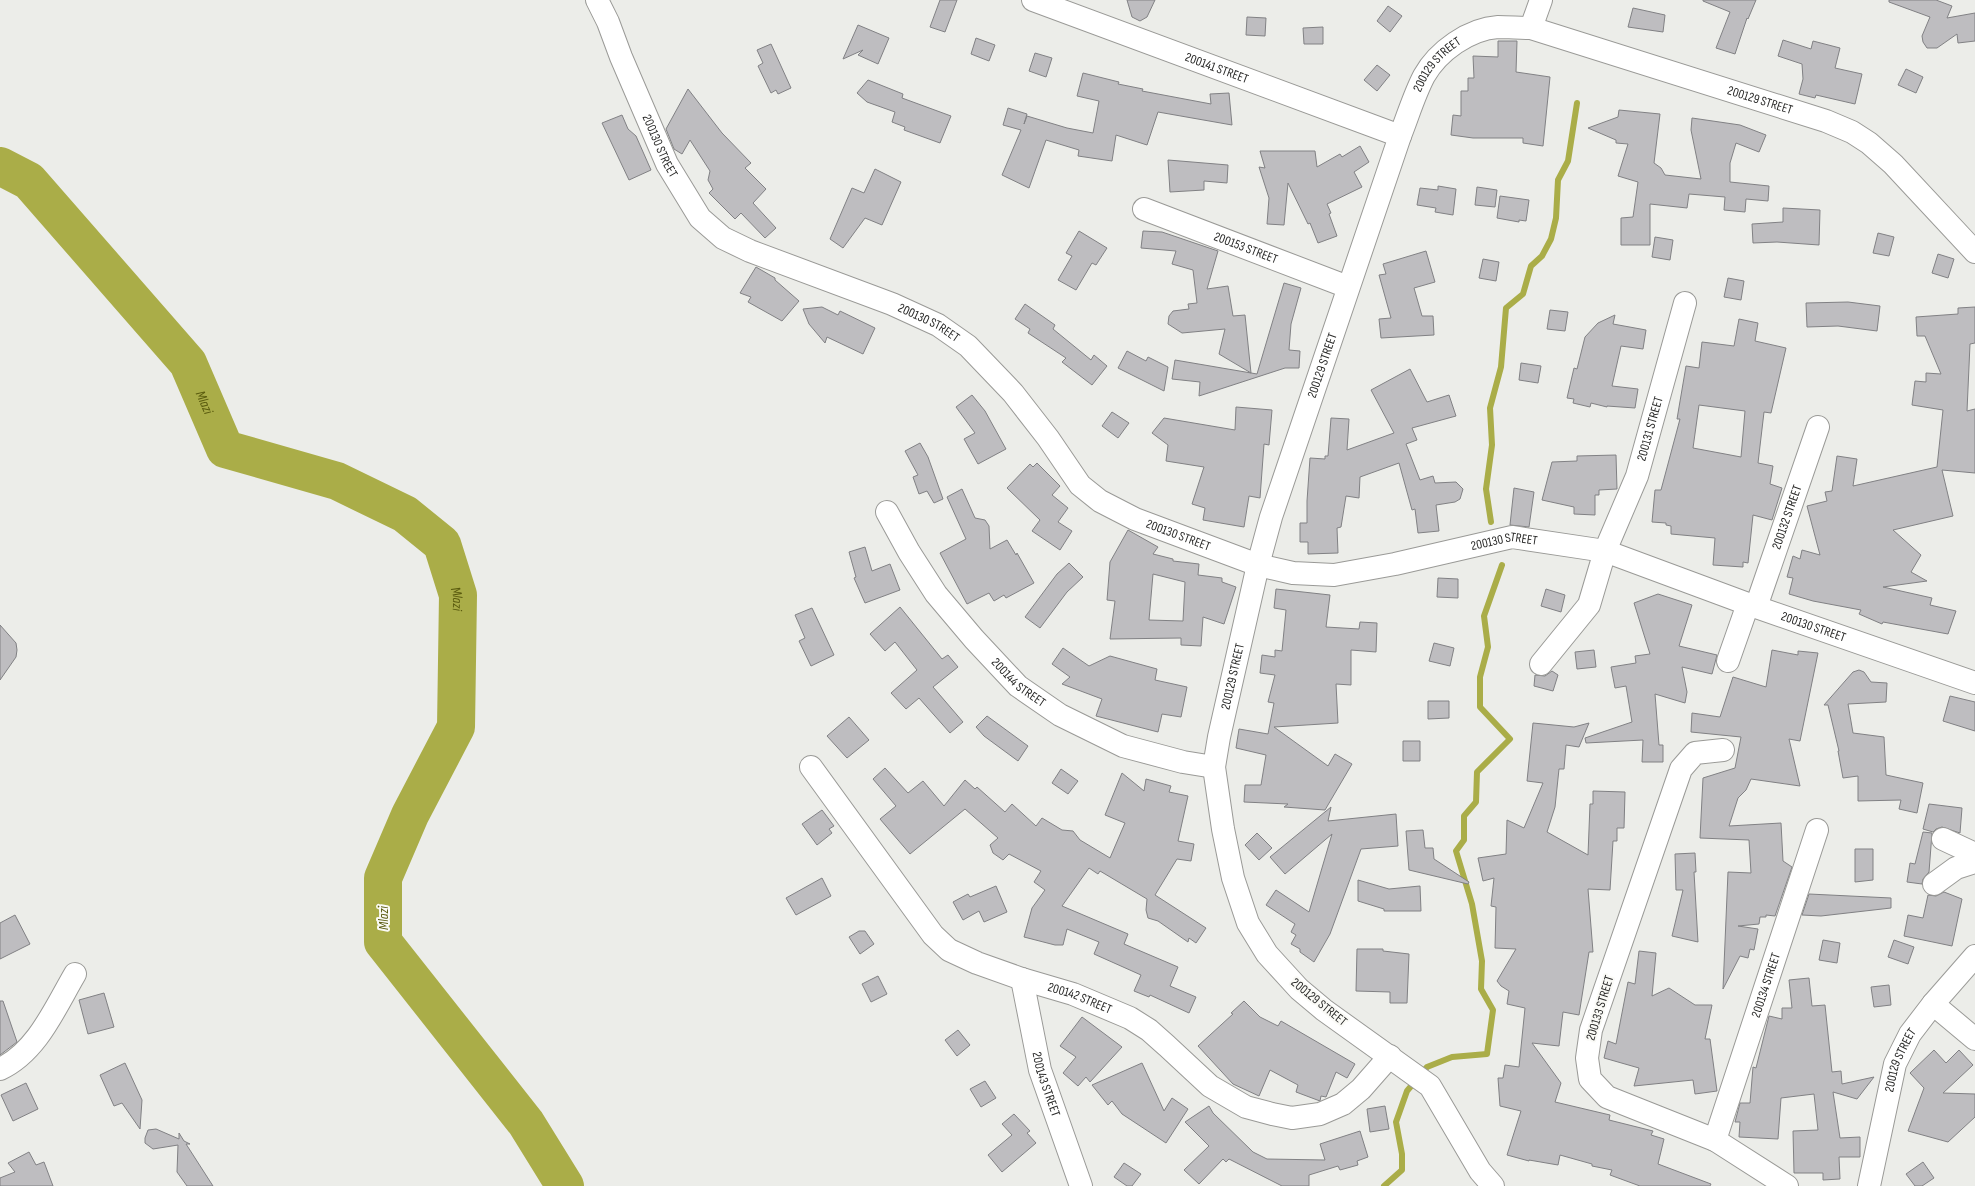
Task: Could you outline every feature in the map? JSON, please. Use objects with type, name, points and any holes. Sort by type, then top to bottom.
[{"type":"street","name":"200130 STREET","points":[[597,0],[608,22],[621,58],[667,164],[700,218],[723,238],[750,251],[892,304],[938,325],[968,346],[1013,393],[1048,438],[1080,485],[1100,501],[1135,519],[1258,565],[1293,572],[1334,574],[1395,564],[1512,537],[1605,551],[1752,605],[1975,683]]},
{"type":"street","name":"200141 STREET","points":[[1033,0],[1400,136]]},
{"type":"street","points":[[1532,28],[1541,0]]},
{"type":"street","name":"200129 STREET","points":[[1493,1186],[1480,1171],[1430,1086],[1396,1060],[1324,1010],[1299,989],[1267,954],[1248,923],[1233,878],[1223,829],[1214,767],[1218,737],[1258,565],[1273,510],[1400,136],[1424,76],[1438,58],[1459,41],[1476,32],[1497,27],[1532,28],[1826,120],[1852,132],[1869,143],[1893,164],[1975,252]]},
{"type":"street","name":"200153 STREET","points":[[1144,210],[1348,287]]},
{"type":"street","name":"200131 STREET","points":[[1541,664],[1589,605],[1605,551],[1636,476],[1685,303]]},
{"type":"street","name":"200132 STREET","points":[[1728,661],[1752,605],[1818,427]]},
{"type":"street","name":"200144 STREET","points":[[887,512],[909,552],[936,594],[974,639],[1018,686],[1060,715],[1123,746],[1183,762],[1214,767]]},
{"type":"street","name":"200133 STREET","points":[[1723,750],[1695,753],[1681,769],[1591,1030],[1587,1058],[1590,1079],[1607,1097],[1715,1140],[1787,1186]]},
{"type":"street","name":"200142 STREET","points":[[811,767],[933,935],[949,950],[1022,979],[1073,994],[1130,1018],[1149,1030],[1210,1086],[1246,1107],[1292,1118],[1320,1114],[1343,1104],[1396,1060]]},
{"type":"street","name":"200134 STREET","points":[[1715,1140],[1817,830]]},
{"type":"street","points":[[1943,839],[1975,854]]},
{"type":"street","points":[[1934,884],[1956,868],[1975,862]]},
{"type":"street","name":"200129 STREET","points":[[1869,1186],[1895,1064],[1910,1034],[1933,1004],[1975,956]]},
{"type":"street","points":[[0,1069],[20,1057],[33,1043],[75,974]]},
{"type":"street","name":"200143 STREET","points":[[1022,979],[1040,1070],[1081,1186]]},
{"type":"street","points":[[1933,1004],[1975,1039]]},
{"type":"building","points":[[940,0],[957,0],[945,32],[930,27]]},
{"type":"building","points":[[1127,0],[1155,0],[1147,17],[1140,21],[1132,17]]},
{"type":"building","points":[[1703,0],[1756,0],[1748,19],[1747,18],[1735,54],[1716,48],[1730,12]]},
{"type":"building","points":[[1889,0],[1936,0],[1952,6],[1947,18],[1975,13],[1975,41],[1958,43],[1957,34],[1937,48],[1927,48],[1923,42],[1922,36],[1930,17],[1889,2]]},
{"type":"building","points":[[1388,6],[1402,16],[1390,32],[1377,21]]},
{"type":"building","points":[[1633,8],[1665,15],[1663,32],[1628,27]]},
{"type":"building","points":[[1247,17],[1266,18],[1265,36],[1246,35]]},
{"type":"building","points":[[858,25],[889,38],[878,64],[858,55],[863,50],[843,59]]},
{"type":"building","points":[[1323,27],[1323,44],[1304,44],[1303,28]]},
{"type":"building","points":[[976,38],[995,45],[989,61],[971,54]]},
{"type":"building","points":[[1783,40],[1811,49],[1813,41],[1840,48],[1835,68],[1862,74],[1855,104],[1816,95],[1815,98],[1799,94],[1803,79],[1802,64],[1778,56]]},
{"type":"building","points":[[1498,41],[1517,41],[1516,72],[1550,77],[1543,146],[1523,143],[1523,138],[1473,138],[1451,135],[1453,115],[1461,116],[1461,91],[1468,91],[1468,78],[1474,78],[1473,56],[1498,57]]},
{"type":"building","points":[[771,44],[791,88],[778,94],[776,90],[771,93],[758,66],[763,63],[757,50]]},
{"type":"building","points":[[1035,53],[1052,58],[1046,77],[1029,71]]},
{"type":"building","points":[[1377,65],[1390,75],[1377,91],[1364,80]]},
{"type":"building","points":[[1906,69],[1923,77],[1916,93],[1898,85]]},
{"type":"building","points":[[1083,73],[1119,82],[1118,84],[1143,89],[1142,91],[1211,104],[1210,94],[1229,93],[1232,125],[1158,112],[1147,145],[1116,135],[1112,161],[1078,156],[1079,150],[1046,140],[1029,188],[1002,175],[1021,130],[1003,125],[1008,108],[1027,114],[1024,124],[1027,116],[1067,128],[1093,133],[1099,101],[1077,96]]},
{"type":"building","points":[[868,80],[903,94],[902,98],[951,116],[940,143],[904,130],[905,127],[892,122],[895,112],[867,102],[857,93]]},
{"type":"building","points":[[688,89],[722,133],[751,163],[745,168],[766,189],[753,203],[776,228],[765,238],[741,213],[735,219],[709,193],[713,189],[708,180],[710,171],[690,140],[682,154],[674,149],[666,129]]},
{"type":"building","points":[[1619,110],[1660,114],[1654,163],[1661,168],[1665,175],[1701,179],[1691,130],[1692,118],[1740,125],[1766,135],[1759,152],[1736,143],[1730,163],[1730,182],[1769,186],[1768,201],[1746,199],[1745,212],[1724,210],[1725,197],[1689,194],[1687,208],[1650,204],[1650,245],[1621,245],[1621,218],[1633,217],[1638,182],[1618,176],[1628,144],[1616,143],[1616,140],[1588,128],[1618,117]]},
{"type":"building","points":[[622,115],[628,129],[636,136],[651,170],[629,180],[602,123]]},
{"type":"building","points":[[1360,146],[1369,162],[1354,172],[1362,187],[1327,204],[1337,236],[1318,243],[1310,223],[1308,224],[1288,183],[1284,225],[1267,224],[1269,198],[1259,167],[1265,168],[1260,151],[1315,151],[1317,167],[1340,154],[1342,157]]},
{"type":"building","points":[[1168,160],[1228,165],[1227,183],[1204,181],[1204,190],[1170,192]]},
{"type":"building","points":[[875,169],[901,182],[882,225],[865,218],[843,248],[830,239],[852,188],[864,193]]},
{"type":"building","points":[[1438,186],[1456,189],[1453,215],[1435,212],[1436,208],[1417,205],[1420,188],[1438,190]]},
{"type":"building","points":[[1477,187],[1497,190],[1495,207],[1475,205]]},
{"type":"building","points":[[1500,196],[1529,200],[1526,221],[1519,220],[1519,222],[1497,218]]},
{"type":"building","points":[[1783,208],[1820,210],[1819,245],[1777,242],[1753,243],[1752,224],[1783,222]]},
{"type":"building","points":[[1079,231],[1107,248],[1096,265],[1092,263],[1076,290],[1058,280],[1072,256],[1066,253]]},
{"type":"building","points":[[1143,231],[1162,232],[1218,251],[1207,289],[1228,286],[1233,316],[1245,315],[1251,373],[1219,354],[1225,329],[1182,333],[1168,324],[1169,316],[1173,311],[1189,309],[1188,304],[1197,303],[1193,270],[1172,264],[1176,251],[1141,248]]},
{"type":"building","points":[[1878,233],[1894,237],[1889,256],[1873,253]]},
{"type":"building","points":[[1655,237],[1673,240],[1670,260],[1652,257]]},
{"type":"building","points":[[1426,251],[1435,282],[1414,288],[1422,316],[1433,316],[1434,335],[1381,338],[1379,319],[1391,318],[1379,275],[1386,274],[1383,264]]},
{"type":"building","points":[[1938,254],[1954,259],[1948,278],[1932,273]]},
{"type":"building","points":[[1483,259],[1499,262],[1496,281],[1479,278]]},
{"type":"building","points":[[756,267],[775,278],[775,280],[799,301],[782,321],[748,302],[751,297],[740,293]]},
{"type":"building","points":[[1728,278],[1744,281],[1741,300],[1724,297]]},
{"type":"building","points":[[1284,283],[1301,288],[1291,324],[1289,350],[1300,351],[1299,368],[1285,368],[1199,396],[1200,382],[1172,379],[1175,360],[1257,374]]},
{"type":"building","points":[[1848,302],[1880,306],[1877,331],[1838,326],[1807,327],[1806,303]]},
{"type":"building","points":[[1025,304],[1055,325],[1053,329],[1091,360],[1094,355],[1107,366],[1092,385],[1062,362],[1066,358],[1028,333],[1030,329],[1015,319]]},
{"type":"building","points":[[822,307],[838,315],[840,311],[875,328],[863,354],[827,337],[825,343],[809,324],[803,309]]},
{"type":"building","points":[[1975,307],[1975,343],[1970,344],[1967,411],[1975,409],[1975,473],[1942,470],[1953,516],[1893,530],[1921,555],[1911,572],[1927,581],[1883,587],[1932,598],[1930,605],[1956,611],[1948,634],[1883,622],[1882,624],[1859,614],[1861,610],[1813,601],[1789,594],[1793,578],[1787,577],[1793,556],[1800,559],[1802,550],[1820,555],[1807,506],[1827,501],[1825,492],[1832,491],[1837,456],[1857,459],[1853,486],[1937,467],[1943,410],[1912,405],[1915,381],[1926,382],[1926,373],[1941,374],[1925,336],[1917,336],[1916,317],[1958,314],[1958,308]]},
{"type":"building","points":[[1550,310],[1568,312],[1565,331],[1547,329]]},
{"type":"building","points":[[1615,315],[1613,324],[1646,330],[1643,349],[1621,346],[1612,386],[1638,389],[1635,408],[1607,407],[1591,403],[1590,407],[1573,403],[1574,399],[1567,398],[1574,368],[1577,369],[1585,337],[1598,323]]},
{"type":"building","points":[[1739,319],[1758,323],[1755,341],[1786,348],[1771,413],[1764,412],[1758,463],[1773,466],[1770,484],[1782,488],[1772,520],[1753,515],[1748,563],[1743,562],[1743,567],[1713,565],[1715,538],[1671,534],[1671,526],[1666,525],[1666,523],[1652,522],[1655,490],[1661,490],[1680,419],[1677,419],[1686,366],[1699,368],[1702,342],[1734,346]],"holes":[[[1699,405],[1745,411],[1741,457],[1693,448]]]},
{"type":"building","points":[[1127,351],[1146,361],[1148,357],[1168,367],[1164,391],[1118,368]]},
{"type":"building","points":[[1521,363],[1541,366],[1538,383],[1519,380]]},
{"type":"building","points":[[1410,369],[1427,402],[1449,395],[1456,416],[1412,428],[1417,440],[1406,444],[1420,480],[1433,476],[1435,483],[1456,482],[1463,489],[1460,499],[1455,502],[1436,505],[1439,531],[1418,533],[1415,509],[1412,510],[1399,463],[1360,477],[1359,498],[1346,496],[1341,527],[1337,528],[1338,553],[1308,554],[1308,542],[1300,542],[1300,523],[1307,523],[1310,458],[1325,459],[1325,456],[1328,456],[1331,418],[1349,419],[1347,450],[1394,433],[1371,390]]},
{"type":"building","points":[[972,395],[985,411],[1006,449],[978,464],[964,439],[975,433],[956,407]]},
{"type":"building","points":[[1236,407],[1272,410],[1269,445],[1264,444],[1260,498],[1249,496],[1244,527],[1203,520],[1205,508],[1192,504],[1204,467],[1166,461],[1168,445],[1152,433],[1164,418],[1235,430]]},
{"type":"building","points":[[1112,412],[1129,423],[1118,438],[1102,426]]},
{"type":"building","points":[[920,443],[928,457],[943,499],[934,503],[927,491],[919,494],[913,477],[918,475],[905,451]]},
{"type":"building","points":[[1616,455],[1617,489],[1599,490],[1599,495],[1595,495],[1595,515],[1574,514],[1574,507],[1542,500],[1552,462],[1577,461],[1577,456]]},
{"type":"building","points":[[1037,463],[1060,486],[1052,495],[1068,508],[1058,522],[1072,531],[1060,550],[1032,531],[1040,520],[1007,488],[1030,464],[1033,467]]},
{"type":"building","points":[[1514,488],[1534,492],[1529,527],[1510,525]]},
{"type":"building","points":[[962,489],[975,518],[985,520],[989,526],[990,549],[1007,540],[1016,555],[1017,553],[1034,583],[1006,598],[1004,595],[994,601],[989,593],[967,604],[940,553],[966,539],[947,497]]},
{"type":"building","points":[[1128,530],[1158,547],[1153,554],[1173,559],[1173,561],[1199,564],[1198,575],[1222,578],[1222,582],[1236,587],[1224,624],[1203,617],[1201,646],[1181,645],[1181,638],[1110,639],[1115,601],[1107,600],[1110,562]],"holes":[[[1153,574],[1185,582],[1183,621],[1149,620]]]},
{"type":"building","points":[[865,547],[872,571],[890,564],[900,590],[865,603],[854,578],[856,577],[849,552]]},
{"type":"building","points":[[1069,563],[1083,577],[1067,592],[1040,628],[1025,617],[1057,574]]},
{"type":"building","points":[[1438,578],[1458,579],[1458,598],[1437,597]]},
{"type":"building","points":[[1276,589],[1330,595],[1326,627],[1359,629],[1360,622],[1377,623],[1376,652],[1351,650],[1351,685],[1336,684],[1338,723],[1274,727],[1328,766],[1335,754],[1352,764],[1325,810],[1284,807],[1288,804],[1244,802],[1245,785],[1261,785],[1266,755],[1236,748],[1239,729],[1268,734],[1274,703],[1268,702],[1275,675],[1260,673],[1262,655],[1275,657],[1275,650],[1282,651],[1286,610],[1274,608]]},
{"type":"building","points":[[1546,589],[1565,595],[1561,612],[1541,606]]},
{"type":"building","points":[[1658,594],[1692,605],[1679,646],[1717,655],[1712,674],[1682,667],[1687,692],[1685,703],[1655,694],[1659,745],[1663,745],[1663,762],[1642,762],[1643,740],[1586,743],[1585,738],[1632,722],[1626,686],[1615,688],[1611,667],[1636,663],[1635,656],[1650,654],[1634,603]]},
{"type":"building","points":[[900,607],[942,659],[948,655],[958,667],[933,687],[963,722],[950,733],[919,698],[906,709],[891,693],[917,670],[895,642],[885,651],[870,634]]},
{"type":"building","points":[[812,608],[834,655],[811,666],[799,641],[805,638],[795,615]]},
{"type":"building","points":[[0,625],[16,643],[17,650],[16,657],[0,680]]},
{"type":"building","points":[[1434,643],[1454,648],[1450,666],[1429,661]]},
{"type":"building","points":[[1063,648],[1089,666],[1110,656],[1157,669],[1155,680],[1187,687],[1181,717],[1162,714],[1158,732],[1096,716],[1102,699],[1062,684],[1070,677],[1052,664]]},
{"type":"building","points":[[1594,650],[1596,667],[1577,669],[1575,652]]},
{"type":"building","points":[[1772,650],[1798,655],[1798,651],[1818,653],[1800,741],[1789,739],[1800,786],[1751,779],[1746,790],[1738,798],[1729,826],[1781,823],[1783,861],[1792,867],[1775,916],[1766,915],[1766,917],[1760,917],[1759,924],[1738,926],[1758,929],[1754,950],[1750,949],[1748,958],[1740,956],[1723,989],[1728,872],[1751,873],[1749,840],[1700,838],[1703,778],[1735,768],[1741,737],[1691,732],[1692,713],[1720,717],[1733,677],[1766,687]]},
{"type":"building","points":[[1859,670],[1864,672],[1871,682],[1887,683],[1886,702],[1848,704],[1853,733],[1884,737],[1886,775],[1923,783],[1917,813],[1899,809],[1901,800],[1858,801],[1858,776],[1843,778],[1839,751],[1828,705],[1824,705],[1853,672]]},
{"type":"building","points":[[1552,671],[1558,675],[1553,691],[1534,686],[1535,675],[1545,676]]},
{"type":"building","points":[[1950,696],[1975,702],[1975,731],[1943,721]]},
{"type":"building","points":[[1428,701],[1449,701],[1449,718],[1428,719]]},
{"type":"building","points":[[987,716],[1028,746],[1018,761],[984,736],[976,727]]},
{"type":"building","points":[[849,717],[869,740],[847,758],[827,736]]},
{"type":"building","points":[[1533,723],[1574,727],[1589,723],[1579,747],[1566,745],[1564,769],[1559,769],[1555,807],[1547,832],[1588,855],[1590,804],[1593,804],[1593,791],[1625,792],[1624,828],[1617,828],[1617,841],[1613,841],[1610,890],[1588,889],[1593,952],[1589,952],[1579,1015],[1563,1012],[1559,1046],[1532,1043],[1561,1083],[1555,1102],[1610,1115],[1609,1120],[1653,1131],[1651,1135],[1664,1139],[1658,1164],[1711,1184],[1710,1186],[1640,1186],[1610,1175],[1612,1170],[1592,1166],[1592,1164],[1560,1155],[1558,1165],[1529,1161],[1507,1155],[1521,1111],[1500,1106],[1498,1078],[1503,1078],[1505,1065],[1519,1067],[1525,1008],[1507,1004],[1509,991],[1501,986],[1497,981],[1516,949],[1495,948],[1496,907],[1491,906],[1494,878],[1483,881],[1478,858],[1506,854],[1507,820],[1524,828],[1543,783],[1527,781]]},
{"type":"building","points":[[1403,741],[1420,741],[1420,761],[1403,761]]},
{"type":"building","points":[[885,768],[908,793],[923,781],[944,806],[965,780],[975,789],[977,787],[1005,812],[1012,804],[1036,826],[1042,818],[1062,830],[1073,831],[1080,840],[1110,858],[1125,823],[1105,815],[1122,773],[1144,791],[1146,779],[1171,786],[1169,792],[1188,796],[1178,841],[1194,844],[1191,861],[1177,859],[1155,895],[1206,928],[1196,943],[1189,938],[1188,942],[1158,921],[1148,918],[1146,910],[1147,899],[1100,871],[1098,874],[1089,868],[1062,906],[1128,934],[1124,944],[1178,967],[1170,986],[1196,997],[1189,1013],[1150,995],[1149,997],[1134,991],[1141,975],[1094,954],[1099,942],[1067,929],[1063,945],[1055,945],[1024,937],[1032,908],[1045,890],[1034,882],[1041,871],[1009,854],[1003,860],[993,853],[990,845],[998,838],[965,809],[910,854],[880,819],[896,806],[873,779]]},
{"type":"building","points":[[1061,769],[1078,781],[1068,794],[1052,783]]},
{"type":"building","points":[[1929,804],[1962,808],[1960,833],[1942,827],[1933,832],[1923,829]]},
{"type":"building","points":[[1331,807],[1328,821],[1396,814],[1398,846],[1361,849],[1330,934],[1314,962],[1300,952],[1300,949],[1291,944],[1296,935],[1291,932],[1295,924],[1266,905],[1276,890],[1309,912],[1332,834],[1285,874],[1270,857]]},
{"type":"building","points":[[822,810],[834,826],[829,829],[832,833],[817,845],[802,824]]},
{"type":"building","points":[[1423,830],[1425,848],[1433,848],[1434,859],[1469,882],[1468,884],[1409,870],[1406,831]]},
{"type":"building","points":[[1923,832],[1932,833],[1929,872],[1923,879],[1922,884],[1907,882],[1910,863],[1915,864]]},
{"type":"building","points":[[1257,833],[1272,848],[1259,860],[1245,845]]},
{"type":"building","points":[[1855,849],[1873,849],[1873,880],[1855,882]]},
{"type":"building","points":[[1695,853],[1696,872],[1694,872],[1698,942],[1672,936],[1683,890],[1676,890],[1675,854]]},
{"type":"building","points":[[822,878],[831,896],[796,915],[786,898]]},
{"type":"building","points":[[1358,880],[1389,889],[1420,886],[1421,911],[1384,911],[1384,909],[1358,901]]},
{"type":"building","points":[[996,886],[1007,912],[984,922],[979,911],[963,920],[953,902],[968,894],[970,897]]},
{"type":"building","points":[[1944,892],[1962,899],[1952,946],[1904,936],[1908,915],[1923,918],[1928,895],[1936,896]]},
{"type":"building","points":[[1809,894],[1891,898],[1891,908],[1821,916],[1802,915]]},
{"type":"building","points":[[15,915],[30,944],[0,959],[0,923]]},
{"type":"building","points":[[859,931],[865,931],[874,944],[860,954],[849,937]]},
{"type":"building","points":[[1823,940],[1840,943],[1837,963],[1819,960]]},
{"type":"building","points":[[1894,940],[1914,947],[1908,964],[1888,957]]},
{"type":"building","points":[[1357,949],[1383,949],[1383,951],[1409,954],[1407,1003],[1390,1003],[1390,992],[1356,991]]},
{"type":"building","points":[[1639,951],[1656,953],[1652,996],[1669,988],[1695,1005],[1712,1005],[1705,1039],[1710,1039],[1717,1091],[1695,1094],[1693,1080],[1634,1086],[1639,1068],[1604,1058],[1608,1041],[1616,1044],[1628,982],[1635,984]]},
{"type":"building","points":[[878,976],[887,994],[871,1002],[862,984]]},
{"type":"building","points":[[1809,978],[1812,1006],[1825,1005],[1832,1072],[1841,1071],[1842,1084],[1874,1077],[1857,1099],[1833,1092],[1840,1138],[1860,1137],[1860,1157],[1839,1157],[1840,1179],[1823,1180],[1823,1173],[1794,1173],[1793,1131],[1818,1130],[1814,1094],[1781,1098],[1778,1139],[1739,1137],[1740,1122],[1735,1122],[1740,1103],[1750,1103],[1753,1067],[1756,1068],[1769,1016],[1782,1019],[1782,1008],[1792,1008],[1789,980]]},
{"type":"building","points":[[1889,985],[1891,1005],[1874,1007],[1871,987]]},
{"type":"building","points":[[104,993],[114,1027],[88,1034],[79,1000]]},
{"type":"building","points":[[0,1001],[3,1001],[17,1042],[0,1055]]},
{"type":"building","points":[[1244,1001],[1260,1017],[1278,1026],[1281,1021],[1355,1064],[1347,1078],[1336,1072],[1326,1097],[1321,1096],[1320,1101],[1296,1092],[1298,1085],[1270,1070],[1259,1096],[1233,1084],[1198,1046],[1233,1014],[1231,1013]]},
{"type":"building","points":[[1082,1017],[1122,1047],[1090,1082],[1086,1077],[1078,1086],[1063,1073],[1076,1057],[1060,1046]]},
{"type":"building","points":[[958,1030],[970,1045],[957,1056],[945,1040]]},
{"type":"building","points":[[1934,1050],[1946,1063],[1959,1050],[1973,1065],[1943,1093],[1975,1094],[1975,1117],[1948,1142],[1908,1131],[1924,1088],[1910,1073]]},
{"type":"building","points":[[125,1063],[142,1100],[140,1129],[122,1103],[114,1106],[100,1075]]},
{"type":"building","points":[[1142,1063],[1164,1111],[1172,1098],[1188,1109],[1166,1143],[1122,1114],[1112,1101],[1108,1105],[1092,1085]]},
{"type":"building","points":[[985,1081],[996,1098],[981,1107],[970,1089]]},
{"type":"building","points":[[26,1083],[38,1109],[13,1121],[1,1095]]},
{"type":"building","points":[[1209,1106],[1213,1113],[1253,1152],[1267,1159],[1325,1160],[1320,1144],[1360,1131],[1368,1157],[1357,1161],[1358,1165],[1340,1170],[1338,1166],[1309,1175],[1309,1186],[1282,1186],[1229,1159],[1226,1162],[1223,1159],[1199,1184],[1184,1170],[1209,1146],[1185,1122]]},
{"type":"building","points":[[1385,1106],[1389,1129],[1370,1132],[1367,1109]]},
{"type":"building","points":[[1014,1114],[1030,1131],[1027,1133],[1036,1143],[1002,1172],[988,1155],[1012,1135],[1002,1124]]},
{"type":"building","points":[[156,1129],[179,1139],[179,1133],[184,1141],[190,1144],[186,1144],[213,1186],[187,1186],[177,1172],[178,1145],[153,1149],[145,1143],[148,1130]]},
{"type":"building","points":[[29,1152],[36,1165],[44,1162],[53,1186],[0,1186],[0,1178],[15,1172],[8,1163]]},
{"type":"building","points":[[1923,1162],[1934,1178],[1922,1186],[1915,1186],[1906,1174]]},
{"type":"building","points":[[1124,1163],[1141,1174],[1132,1186],[1127,1186],[1114,1177]]},
{"type":"waterway","points":[[1491,522],[1486,489],[1492,445],[1490,408],[1501,367],[1506,308],[1523,294],[1531,266],[1542,256],[1551,239],[1556,218],[1558,180],[1568,161],[1577,103]]},
{"type":"waterway","name":"Mlazi","points":[[0,166],[29,181],[188,363],[225,449],[337,481],[405,514],[442,544],[458,595],[456,727],[410,815],[383,878],[383,942],[526,1123],[565,1186]]},
{"type":"waterway","points":[[1384,1186],[1402,1170],[1402,1154],[1396,1122],[1407,1091],[1427,1067],[1452,1057],[1487,1054],[1493,1010],[1481,989],[1482,961],[1472,904],[1456,851],[1464,840],[1464,816],[1476,802],[1477,772],[1510,739],[1480,707],[1480,677],[1488,647],[1484,616],[1502,565]]}]
